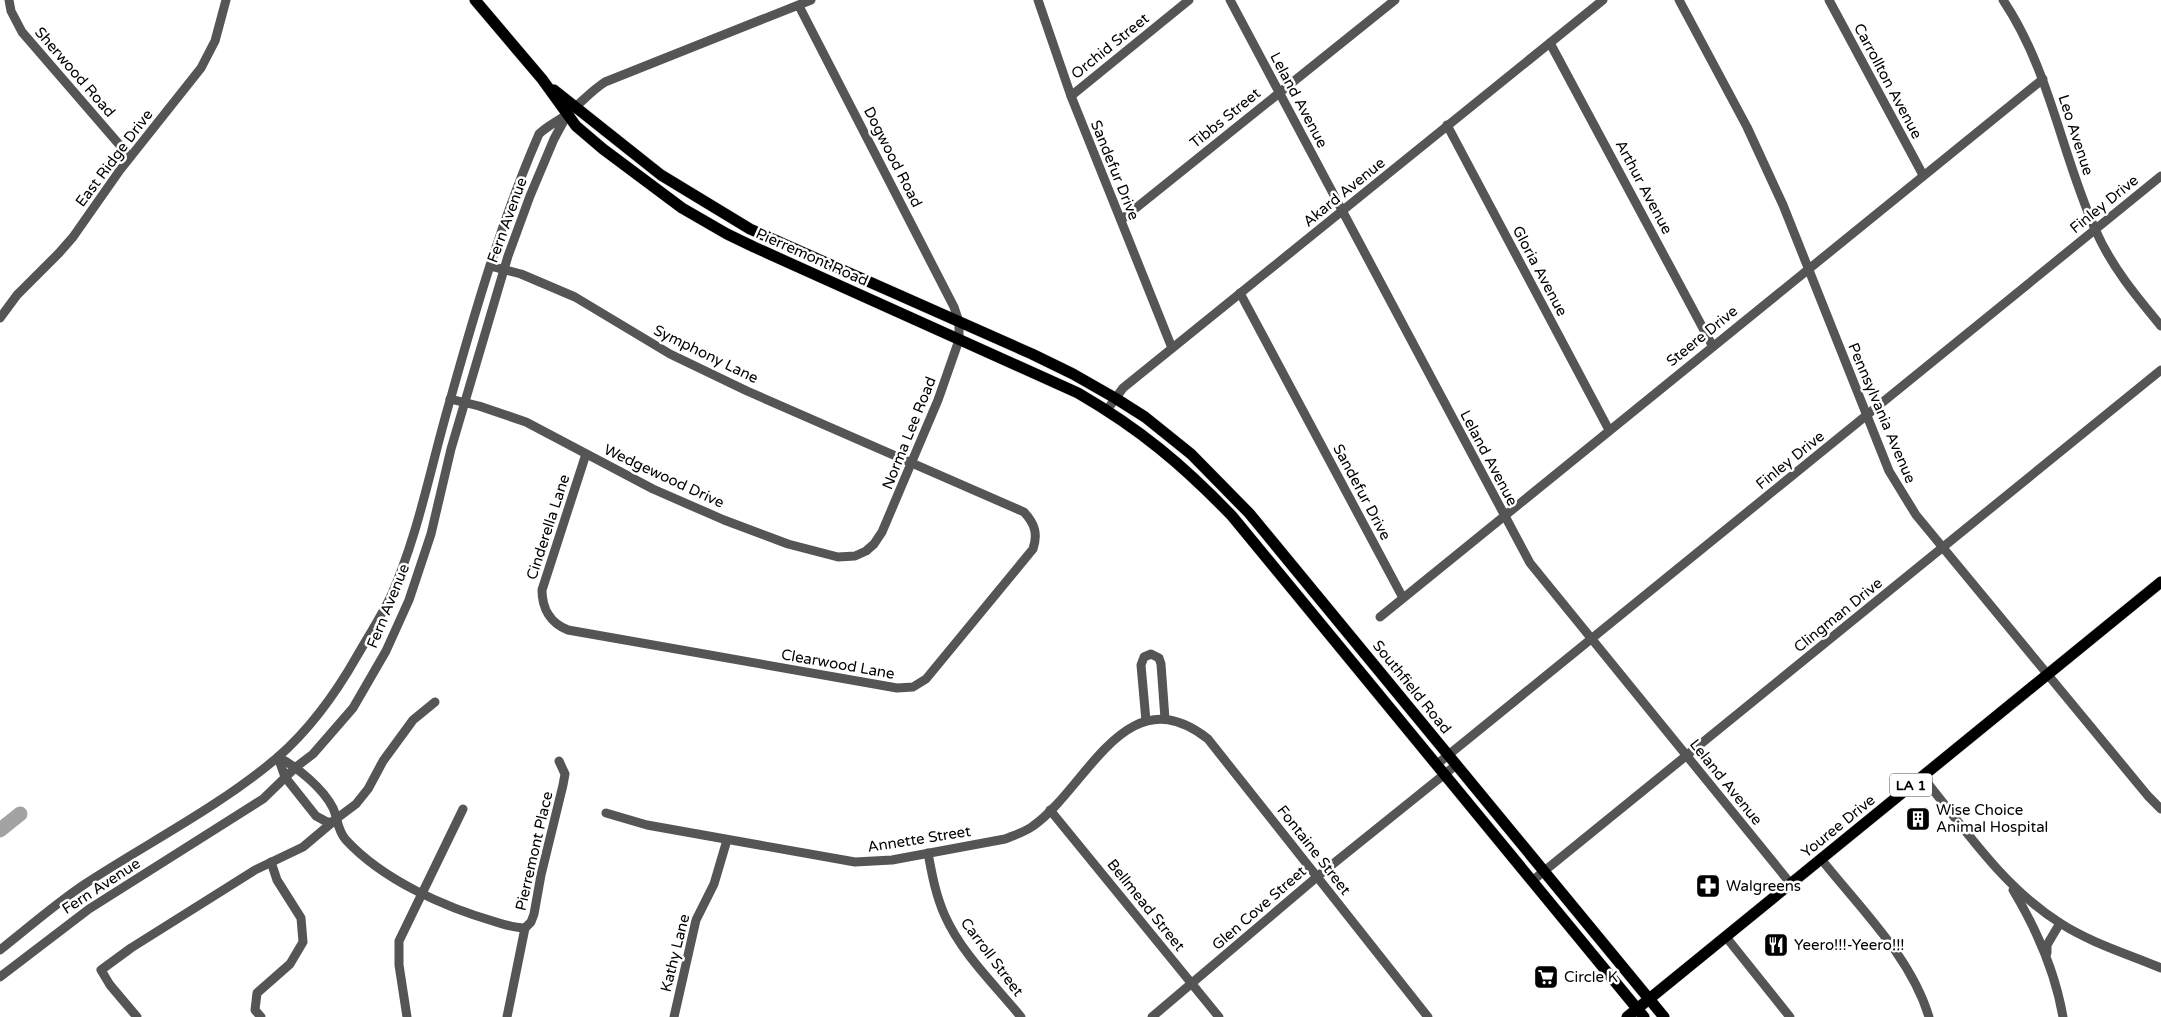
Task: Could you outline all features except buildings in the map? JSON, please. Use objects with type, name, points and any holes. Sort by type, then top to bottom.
[{"type":"main road","name":"Pierremont Road","points":[[475,0],[571,111],[661,175],[706,204],[761,235],[1073,374],[1115,398]]},
{"type":"main road","name":"Pierremont Road","points":[[571,111],[576,126],[603,149],[665,197],[706,222],[754,247],[1071,390],[1107,410]]},
{"type":"main road","points":[[754,247],[761,235]]},
{"type":"main road","points":[[911,318],[916,303]]},
{"type":"main road","name":"Southfield Road","points":[[1115,398],[1175,440],[1238,500],[1664,1017]]},
{"type":"main road","name":"Southfield Road","points":[[1107,410],[1174,458],[1232,516],[1641,1013]]},
{"type":"main road","points":[[1195,477],[1205,467]]},
{"type":"main road","points":[[1277,570],[1288,560]]},
{"type":"main road","name":"Youree Drive","points":[[1627,1017],[1641,1013],[1649,998],[2161,582]]},
{"type":"main road","points":[[1340,647],[1352,638]]},
{"type":"street","name":"Sherwood Road","points":[[9,0],[11,11],[22,32],[130,157]]},
{"type":"street","name":"East Ridge Drive","points":[[0,318],[17,295],[73,237],[130,157],[201,68],[215,41],[226,0]]},
{"type":"street","name":"Fern Avenue","points":[[0,950],[83,885],[211,806],[278,757],[301,734],[330,698],[364,646],[390,598],[416,525],[450,399],[490,266],[513,197],[539,134],[544,128],[571,111],[605,82],[811,0]]},
{"type":"street","name":"Sandefur Drive","points":[[1038,0],[1071,96],[1172,348]]},
{"type":"street","name":"Orchid Street","points":[[1071,96],[1190,0]]},
{"type":"street","name":"Leland Avenue","points":[[1230,0],[1530,562],[1791,884]]},
{"type":"street","name":"Tibbs Street","points":[[1121,220],[1395,0]]},
{"type":"street","name":"Akard Avenue","points":[[1107,410],[1123,388],[1603,0]]},
{"type":"street","name":"Pennsylvania Avenue","points":[[1679,0],[1758,150],[1783,205],[1894,482],[1916,515],[2161,810]]},
{"type":"street","name":"Carrollton Avenue","points":[[1829,0],[1922,175]]},
{"type":"street","name":"Leo Avenue","points":[[2003,0],[2028,43],[2043,79],[2095,230],[2112,262],[2161,326]]},
{"type":"street","name":"Dogwood Road","points":[[799,6],[949,298],[959,322]]},
{"type":"street","name":"Arthur Avenue","points":[[1550,43],[1712,346]]},
{"type":"street","name":"Steere Drive","points":[[1380,617],[1922,175],[2043,79]]},
{"type":"street","name":"Fern Avenue","points":[[0,978],[89,908],[256,804],[313,754],[344,721],[393,638],[409,600],[431,534],[442,485],[504,269],[530,196],[554,139],[571,111]]},
{"type":"street","name":"Gloria Avenue","points":[[1447,125],[1609,430]]},
{"type":"street","name":"Finley Drive","points":[[1436,765],[2161,176]]},
{"type":"street","name":"Symphony Lane","points":[[490,266],[504,269],[576,297],[670,354],[912,463]]},
{"type":"street","name":"Sandefur Drive","points":[[1240,293],[1403,598]]},
{"type":"street","name":"Norma Lee Road","points":[[869,548],[882,532],[938,400],[959,340],[959,322]]},
{"type":"street","name":"Clingman Drive","points":[[1532,881],[2161,370]]},
{"type":"street","name":"Wedgewood Drive","points":[[450,399],[526,422],[680,501],[788,544],[838,557],[855,556],[869,548]]},
{"type":"street","name":"Cinderella Lane","points":[[545,609],[542,590],[586,454]]},
{"type":"street","name":"Clearwood Lane","points":[[545,609],[554,622],[568,630],[897,688],[917,685],[926,679],[1032,549],[1036,537],[1035,528],[1024,512],[912,463]]},
{"type":"street","points":[[1146,721],[1141,665],[1144,657],[1151,654],[1159,658],[1161,664],[1165,719]]},
{"type":"street","points":[[137,1017],[110,985],[101,970],[147,938],[255,870],[304,847],[356,804],[368,789],[383,761],[413,720],[435,702]]},
{"type":"street","name":"Annette Street","points":[[606,813],[647,825],[849,862],[880,861],[928,853],[1006,839],[1021,833],[1034,825],[1050,810],[1112,742],[1128,728],[1146,721],[1165,719]]},
{"type":"street","name":"Fontaine Street","points":[[1165,719],[1191,726],[1208,738],[1428,1017]]},
{"type":"street","name":"Pierremont Place","points":[[278,757],[296,767],[321,793],[333,809],[335,820],[344,838],[365,858],[393,878],[422,893],[477,917],[514,928],[525,928],[531,922],[534,914],[540,875],[560,804],[565,774],[559,761]]},
{"type":"street","points":[[278,757],[285,777],[316,816],[327,822],[335,820]]},
{"type":"street","name":"Glen Cove Street","points":[[1152,1017],[1318,876],[1456,765]]},
{"type":"street","points":[[1922,776],[2009,883],[2027,912],[2048,958],[2056,983],[2063,1017]]},
{"type":"street","points":[[407,1017],[399,965],[399,941],[463,809]]},
{"type":"street","name":"Bellmead Street","points":[[1050,810],[1219,1017]]},
{"type":"street","name":"Kathy Lane","points":[[674,1017],[696,920],[714,884],[727,840]]},
{"type":"street","name":"Carroll Street","points":[[928,853],[937,894],[950,925],[962,945],[1021,1017]]},
{"type":"street","points":[[1821,859],[1901,958],[1920,991],[1929,1017]]},
{"type":"street","points":[[261,1017],[255,1010],[257,993],[290,964],[303,942],[301,918],[277,880],[271,862]]},
{"type":"street","points":[[2009,883],[2034,905],[2060,923],[2078,933],[2161,968]]},
{"type":"street","points":[[2048,958],[2047,945],[2060,923]]},
{"type":"street","points":[[507,1017],[525,928]]},
{"type":"street","points":[[1726,937],[1790,1017]]},
{"type":"waterway","points":[[0,830],[20,814]]},
{"type":"place","name":"Wise Choice Animal Hospital","points":[[1918,819]]},
{"type":"place","name":"Walgreens","points":[[1708,886]]},
{"type":"place","name":"Yeero!!!-Yeero!!!","points":[[1776,945]]},
{"type":"place","name":"Circle K","points":[[1546,977]]}]
